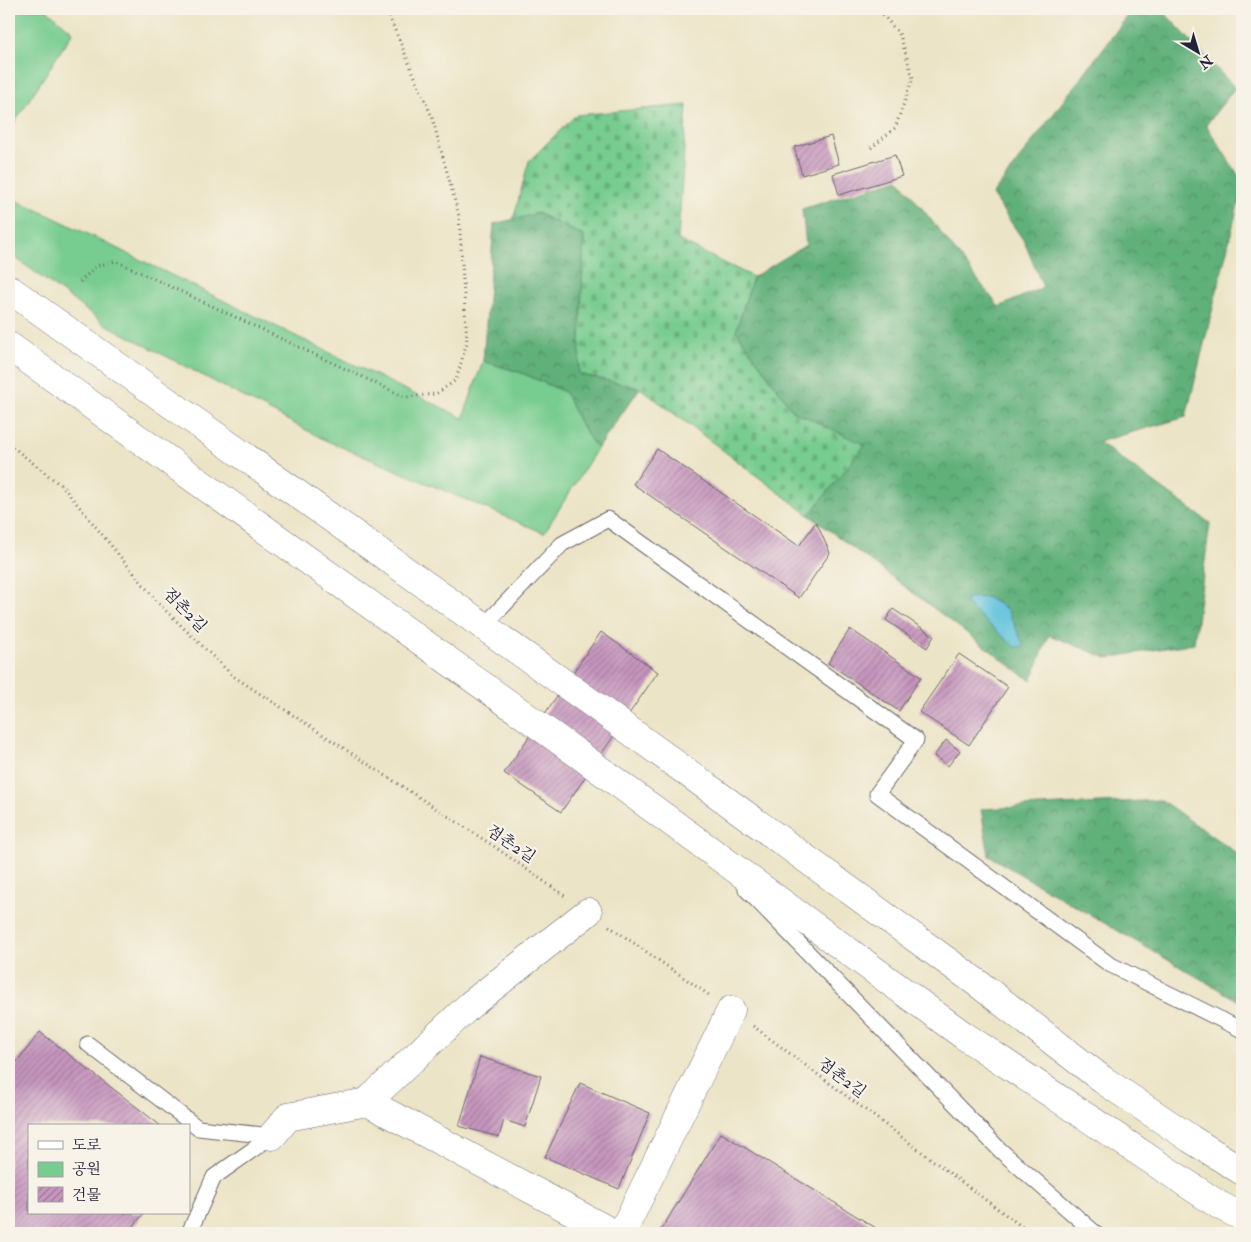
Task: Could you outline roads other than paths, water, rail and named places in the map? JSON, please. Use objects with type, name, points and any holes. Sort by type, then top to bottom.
[{"type":"main road","points":[[9,289],[601,710],[972,980],[1103,1080],[1190,1140],[1242,1171]]},
{"type":"main road","points":[[9,346],[963,1035],[1218,1205],[1242,1217]]},
{"type":"main road","points":[[272,1136],[288,1117],[367,1102],[470,1005],[588,912]]},
{"type":"main road","points":[[622,1233],[731,1010]]},
{"type":"main road","points":[[367,1102],[613,1233]]},
{"type":"lane","points":[[484,626],[562,544],[608,519],[916,740],[877,794],[1108,964],[1242,1030]]},
{"type":"lane","points":[[701,844],[1000,1150],[1095,1233]]},
{"type":"lane","points":[[88,1044],[198,1128],[272,1136]]},
{"type":"lane","points":[[189,1233],[214,1177],[272,1136]]},
{"type":"water","points":[[986,597],[1007,609],[1024,646],[1015,647],[967,605],[967,598]]}]
